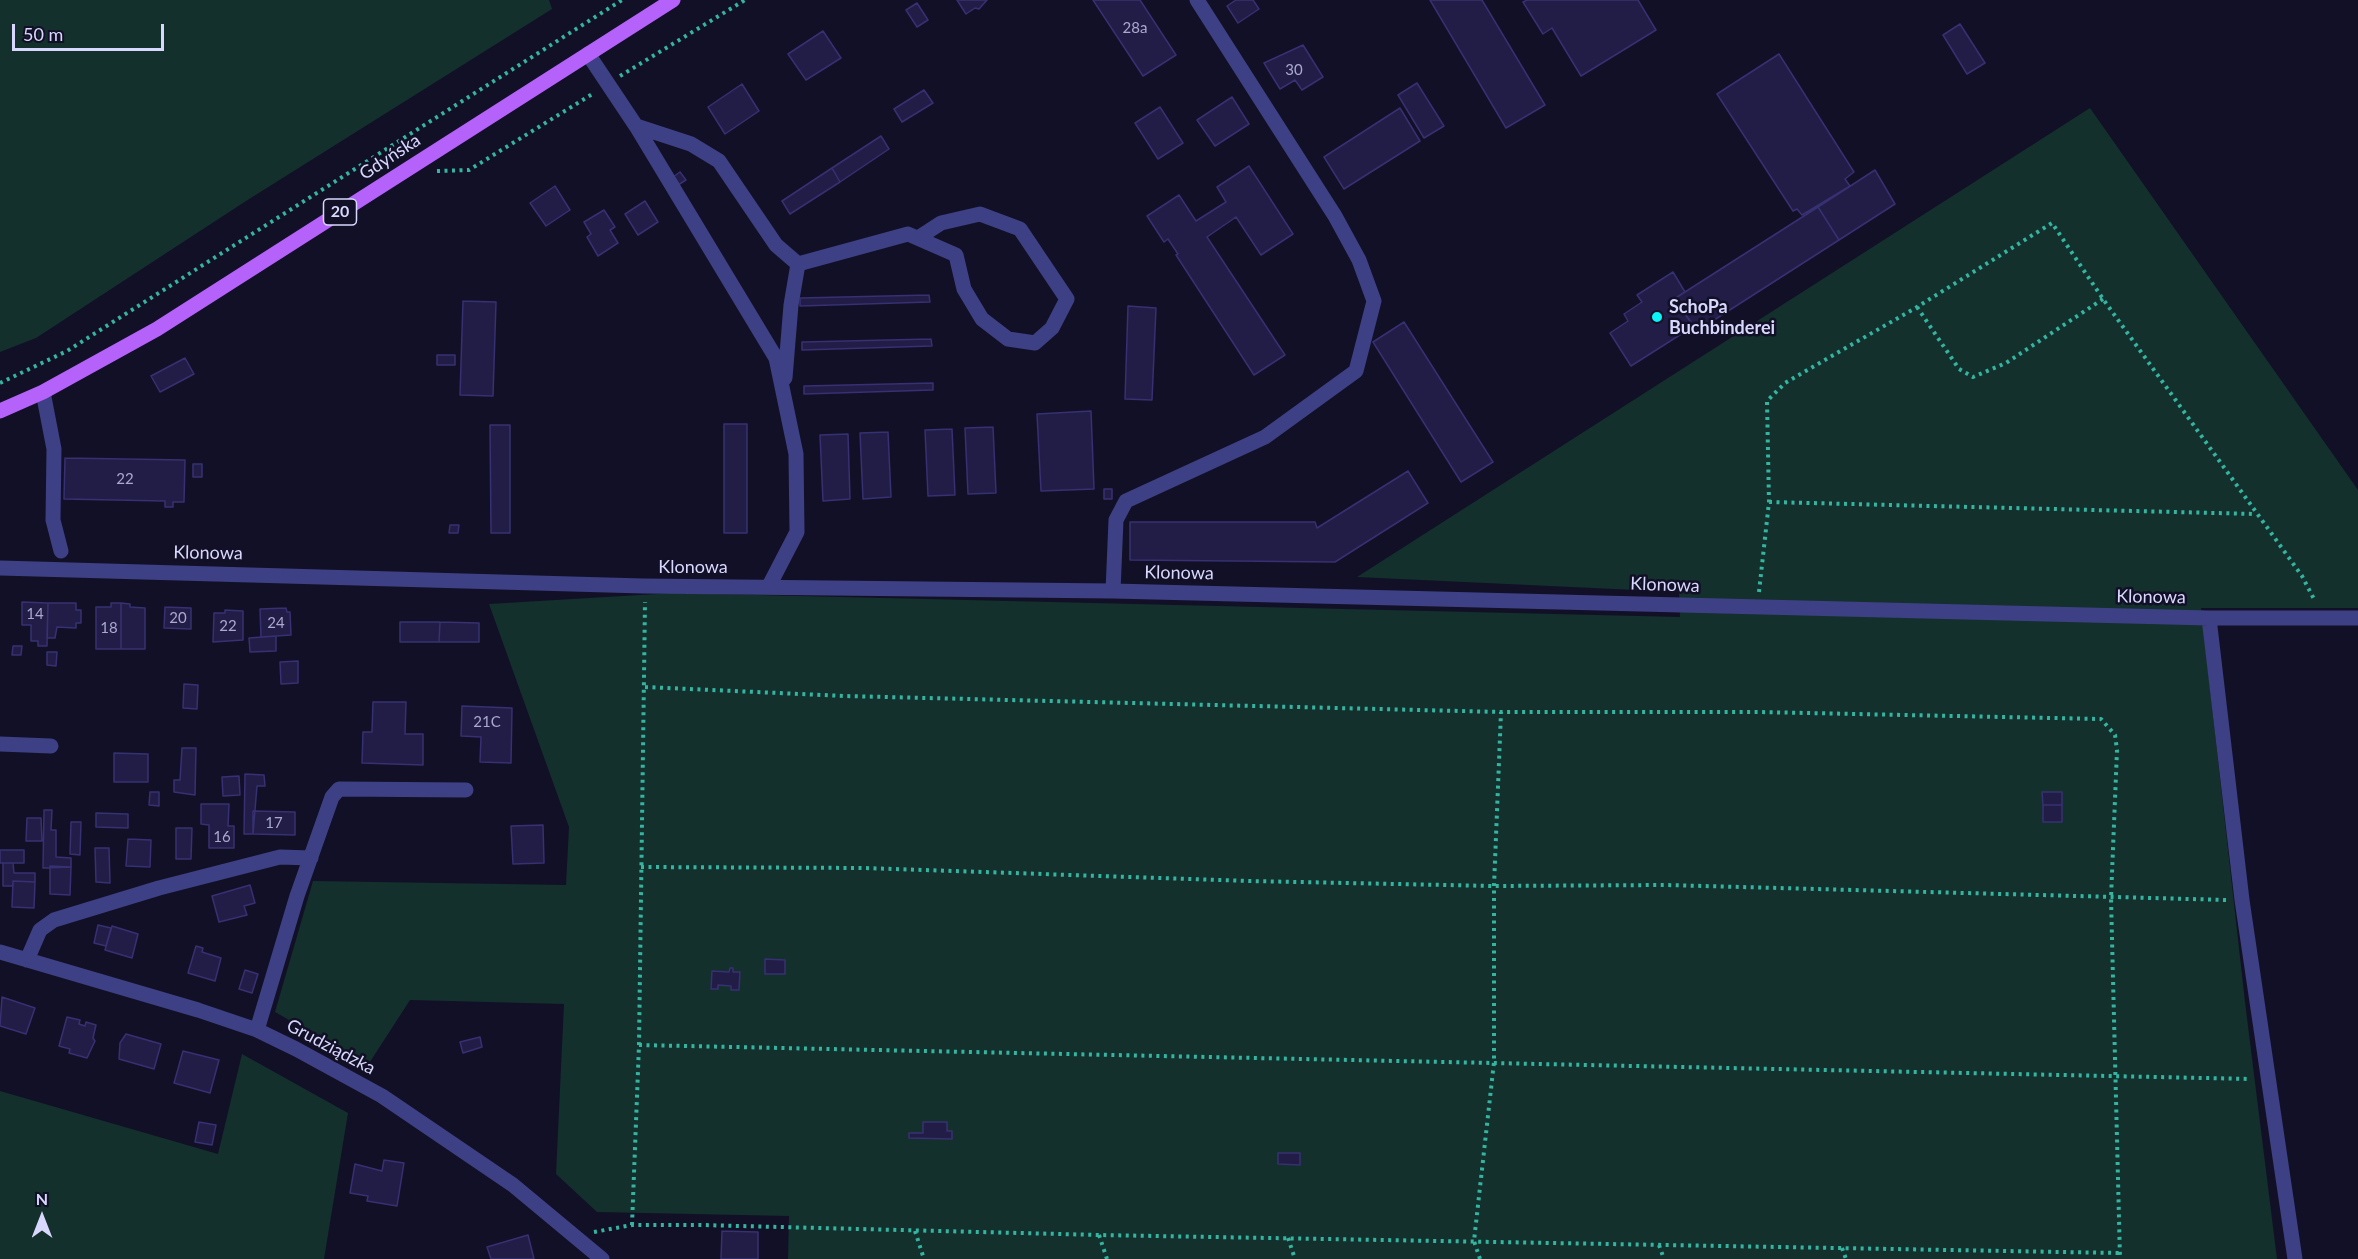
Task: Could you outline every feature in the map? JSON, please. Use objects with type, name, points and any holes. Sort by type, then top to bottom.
[{"type":"main road","name":"Gdyńska","points":[[0,411],[43,392],[157,329],[673,0]]},
{"type":"street","points":[[1113,591],[1116,520],[1126,501],[1266,437],[1356,371],[1374,301],[1359,260],[1335,216],[1197,0]]},
{"type":"street","points":[[588,54],[636,126],[776,358],[796,454],[797,532],[769,586]]},
{"type":"street","points":[[636,126],[691,144],[718,161],[776,244],[798,264]]},
{"type":"street","points":[[798,264],[908,234],[956,255],[964,289],[982,319],[1008,339],[1035,343],[1052,328],[1067,299],[1020,229],[980,214],[941,223],[918,238]]},
{"type":"street","points":[[784,394],[791,305],[798,264]]},
{"type":"street","points":[[43,392],[54,448],[53,520],[61,551]]},
{"type":"street","name":"Klonowa","points":[[0,568],[643,586],[1113,591],[2209,618],[2358,618]]},
{"type":"street","points":[[2209,618],[2242,900],[2295,1259]]},
{"type":"street","points":[[0,744],[51,746]]},
{"type":"street","points":[[257,1030],[297,896],[332,797],[339,789],[466,790]]},
{"type":"street","points":[[27,960],[40,930],[54,920],[159,888],[279,857],[311,858]]},
{"type":"street","name":"Grudziądzka","points":[[0,952],[257,1030],[382,1096],[513,1185],[602,1259]]},
{"type":"path","points":[[0,383],[67,351],[622,0]]},
{"type":"path","points":[[431,171],[470,170],[746,0]]},
{"type":"path","points":[[1757,608],[1769,502],[1767,400],[1785,383],[1917,307],[2052,223],[2103,299],[2302,576],[2324,617]]},
{"type":"path","points":[[1917,307],[1959,369],[1973,377],[2006,363],[2103,299]]},
{"type":"path","points":[[1769,502],[2257,514]]},
{"type":"path","points":[[632,1225],[639,1045],[645,687],[643,586]]},
{"type":"path","points":[[645,687],[845,696],[1501,711],[1758,711],[2101,719],[2115,735],[2117,750],[2110,898],[2113,1075],[2120,1259]]},
{"type":"path","points":[[1480,1259],[1474,1241],[1494,1062],[1494,886],[1501,711]]},
{"type":"path","points":[[641,867],[865,867],[1494,886],[1666,885],[2242,900]]},
{"type":"path","points":[[639,1045],[2270,1080]]},
{"type":"path","points":[[577,1236],[632,1225],[2120,1253]]},
{"type":"path","points":[[915,1231],[924,1259]]},
{"type":"path","points":[[1099,1235],[1107,1259]]},
{"type":"path","points":[[1288,1238],[1295,1259]]},
{"type":"path","points":[[1659,1245],[1664,1259]]},
{"type":"path","points":[[1842,1248],[1846,1259]]},
{"type":"green space","points":[[0,0],[549,0],[552,9],[246,201],[36,338],[0,352]]},
{"type":"green space","points":[[2090,108],[2358,490],[2358,608],[2201,608],[2245,1002],[2277,1259],[788,1259],[789,1216],[597,1212],[556,1174],[564,1004],[410,1000],[368,1065],[275,1012],[313,881],[566,885],[569,827],[489,604],[673,593],[1680,617],[1679,592],[1357,577]]},
{"type":"green space","points":[[242,1054],[348,1113],[324,1259],[0,1259],[0,1091],[218,1154]]},
{"type":"building","points":[[957,0],[987,0],[979,9],[975,8],[966,14]]},
{"type":"building","points":[[1093,0],[1140,0],[1176,55],[1143,76]]},
{"type":"building","points":[[1236,0],[1253,0],[1259,9],[1238,23],[1227,6]]},
{"type":"building","points":[[1430,0],[1482,0],[1545,105],[1506,128]]},
{"type":"building","points":[[1527,0],[1638,0],[1656,30],[1581,76],[1552,28],[1543,34],[1523,2]]},
{"type":"building","points":[[917,3],[928,20],[917,27],[906,10]]},
{"type":"building","points":[[1960,24],[1985,63],[1967,74],[1943,35]]},
{"type":"building","points":[[823,31],[841,58],[806,80],[788,54]]},
{"type":"building","points":[[1303,45],[1323,77],[1302,90],[1295,80],[1280,89],[1264,63]]},
{"type":"building","points":[[1779,54],[1854,172],[1845,179],[1850,186],[1802,215],[1797,209],[1793,211],[1717,94]]},
{"type":"building","points":[[1417,83],[1444,126],[1424,138],[1398,95]]},
{"type":"building","points":[[742,84],[759,111],[725,134],[708,107]]},
{"type":"building","points":[[924,90],[933,103],[902,122],[894,109]]},
{"type":"building","points":[[1232,97],[1249,124],[1215,146],[1197,120]]},
{"type":"building","points":[[1160,107],[1183,143],[1158,159],[1135,123]]},
{"type":"building","points":[[1400,108],[1420,141],[1344,189],[1324,157]]},
{"type":"building","points":[[881,136],[889,149],[840,182],[832,168]]},
{"type":"building","points":[[1249,166],[1293,234],[1261,255],[1236,217],[1207,237],[1285,355],[1254,375],[1168,239],[1164,242],[1147,216],[1179,195],[1196,221],[1226,202],[1217,187]]},
{"type":"building","points":[[832,168],[840,182],[790,214],[782,201]]},
{"type":"building","points":[[1875,170],[1895,204],[1839,240],[1818,207]]},
{"type":"building","points":[[680,172],[686,180],[678,185],[673,177]]},
{"type":"building","points":[[555,186],[570,210],[546,226],[530,203]]},
{"type":"building","points":[[645,201],[658,222],[638,235],[625,214]]},
{"type":"building","points":[[1818,207],[1839,240],[1697,331],[1674,299]]},
{"type":"building","points":[[604,210],[615,227],[610,230],[618,243],[598,256],[587,237],[591,234],[584,222]]},
{"type":"building","name":"SchoPa Buchbinderei","points":[[1673,272],[1685,292],[1674,299],[1694,326],[1631,366],[1610,333],[1628,321],[1624,314],[1642,302],[1637,295]]},
{"type":"building","points":[[929,295],[930,302],[800,306],[800,298]]},
{"type":"building","points":[[463,301],[496,302],[493,396],[460,395]]},
{"type":"building","points":[[1128,306],[1156,308],[1152,400],[1125,399]]},
{"type":"building","points":[[1404,322],[1493,462],[1461,482],[1373,342]]},
{"type":"building","points":[[931,339],[932,346],[802,350],[802,342]]},
{"type":"building","points":[[437,355],[455,355],[455,365],[437,365]]},
{"type":"building","points":[[185,358],[194,374],[160,392],[151,376]]},
{"type":"building","points":[[933,383],[933,390],[804,394],[804,386]]},
{"type":"building","points":[[1091,411],[1094,489],[1041,491],[1037,414]]},
{"type":"building","points":[[724,424],[747,424],[747,533],[724,533]]},
{"type":"building","points":[[490,425],[510,425],[510,533],[491,533]]},
{"type":"building","points":[[993,427],[996,493],[968,494],[965,428]]},
{"type":"building","points":[[952,429],[955,495],[928,496],[925,430]]},
{"type":"building","points":[[888,432],[891,497],[863,499],[860,433]]},
{"type":"building","points":[[848,434],[850,499],[823,501],[820,435]]},
{"type":"building","points":[[65,458],[185,460],[184,502],[173,502],[173,507],[165,507],[165,501],[64,499]]},
{"type":"building","points":[[193,464],[202,464],[202,477],[193,477]]},
{"type":"building","points":[[1408,471],[1428,503],[1335,562],[1130,560],[1130,522],[1315,522],[1317,528]]},
{"type":"building","points":[[1104,489],[1112,489],[1112,499],[1104,499]]},
{"type":"building","points":[[450,525],[459,525],[458,533],[449,533]]},
{"type":"building","points":[[22,602],[48,603],[47,646],[38,646],[38,641],[31,641],[31,625],[22,625]]},
{"type":"building","points":[[48,603],[76,603],[76,610],[81,610],[81,623],[76,623],[76,628],[57,627],[55,638],[47,638]]},
{"type":"building","points":[[111,603],[121,603],[121,649],[96,649],[96,607],[111,607]]},
{"type":"building","points":[[121,603],[130,604],[130,607],[145,608],[145,649],[121,649]]},
{"type":"building","points":[[165,607],[191,608],[191,629],[164,628]]},
{"type":"building","points":[[286,608],[287,612],[290,612],[291,635],[261,637],[260,609]]},
{"type":"building","points":[[225,610],[243,611],[243,640],[213,642],[214,613],[225,613]]},
{"type":"building","points":[[400,622],[440,622],[439,642],[400,642]]},
{"type":"building","points":[[440,622],[479,623],[479,642],[439,642]]},
{"type":"building","points":[[276,636],[276,651],[250,652],[249,638]]},
{"type":"building","points":[[13,646],[22,646],[21,655],[12,655]]},
{"type":"building","points":[[47,652],[57,652],[56,666],[47,665]]},
{"type":"building","points":[[298,661],[298,683],[281,684],[280,662]]},
{"type":"building","points":[[184,684],[198,685],[197,709],[183,708]]},
{"type":"building","points":[[373,702],[406,702],[405,734],[423,734],[423,765],[362,763],[363,732],[372,732]]},
{"type":"building","points":[[462,706],[512,708],[511,763],[480,762],[481,737],[461,736]]},
{"type":"building","points":[[182,748],[196,748],[195,795],[174,792],[174,780],[180,780]]},
{"type":"building","points":[[114,753],[148,754],[148,782],[114,782]]},
{"type":"building","points":[[245,774],[264,775],[265,786],[257,786],[253,834],[244,834]]},
{"type":"building","points":[[239,776],[240,795],[223,796],[222,777]]},
{"type":"building","points":[[150,792],[159,792],[159,806],[149,805]]},
{"type":"building","points":[[2042,792],[2062,792],[2062,805],[2043,805]]},
{"type":"building","points":[[201,804],[229,804],[228,826],[234,826],[234,848],[209,848],[209,825],[201,824]]},
{"type":"building","points":[[2043,805],[2062,805],[2062,822],[2043,822]]},
{"type":"building","points":[[44,810],[52,810],[51,830],[56,830],[56,857],[71,858],[71,867],[43,868]]},
{"type":"building","points":[[253,811],[295,812],[295,835],[253,834]]},
{"type":"building","points":[[96,813],[128,814],[128,828],[96,827]]},
{"type":"building","points":[[27,818],[41,818],[42,841],[26,841]]},
{"type":"building","points":[[71,822],[81,822],[80,855],[70,854]]},
{"type":"building","points":[[543,825],[544,863],[513,864],[511,826]]},
{"type":"building","points":[[176,828],[192,828],[191,859],[176,859]]},
{"type":"building","points":[[128,839],[151,840],[150,867],[126,866]]},
{"type":"building","points":[[95,848],[109,848],[110,883],[96,882]]},
{"type":"building","points":[[0,850],[24,850],[24,863],[0,863]]},
{"type":"building","points":[[3,863],[13,863],[14,873],[35,873],[35,882],[13,881],[13,886],[3,886]]},
{"type":"building","points":[[50,866],[71,867],[70,895],[50,894]]},
{"type":"building","points":[[13,881],[35,882],[34,908],[12,907]]},
{"type":"building","points":[[250,885],[255,903],[244,906],[247,915],[219,922],[212,896]]},
{"type":"building","points":[[98,925],[111,928],[106,946],[94,943]]},
{"type":"building","points":[[112,926],[138,934],[132,958],[105,950]]},
{"type":"building","points":[[196,946],[203,948],[202,952],[221,958],[215,981],[188,973]]},
{"type":"building","points":[[765,959],[785,960],[785,974],[765,974]]},
{"type":"building","points":[[730,968],[733,968],[733,972],[740,972],[739,990],[731,990],[731,986],[718,985],[718,989],[711,989],[712,971],[729,972]]},
{"type":"building","points":[[245,970],[258,974],[252,993],[239,989]]},
{"type":"building","points":[[2,997],[35,1008],[26,1034],[0,1026]]},
{"type":"building","points":[[67,1017],[80,1020],[79,1024],[85,1026],[86,1022],[96,1025],[93,1038],[95,1041],[87,1058],[69,1053],[70,1049],[59,1046]]},
{"type":"building","points":[[126,1034],[161,1044],[154,1069],[119,1059],[120,1043]]},
{"type":"building","points":[[480,1037],[482,1047],[463,1053],[460,1042]]},
{"type":"building","points":[[183,1051],[219,1060],[210,1093],[174,1083]]},
{"type":"building","points":[[199,1122],[216,1125],[212,1145],[195,1142]]},
{"type":"building","points":[[923,1122],[947,1122],[947,1131],[952,1131],[952,1139],[909,1138],[909,1133],[923,1133]]},
{"type":"building","points":[[1278,1153],[1300,1153],[1300,1165],[1278,1164]]},
{"type":"building","points":[[384,1160],[404,1163],[397,1206],[367,1201],[368,1196],[350,1193],[355,1164],[382,1171]]},
{"type":"building","points":[[722,1231],[758,1232],[758,1259],[721,1259]]},
{"type":"building","points":[[528,1235],[534,1259],[491,1259],[487,1247]]},
{"type":"place","name":"SchoPa Buchbinderei","points":[[1657,317]]}]
